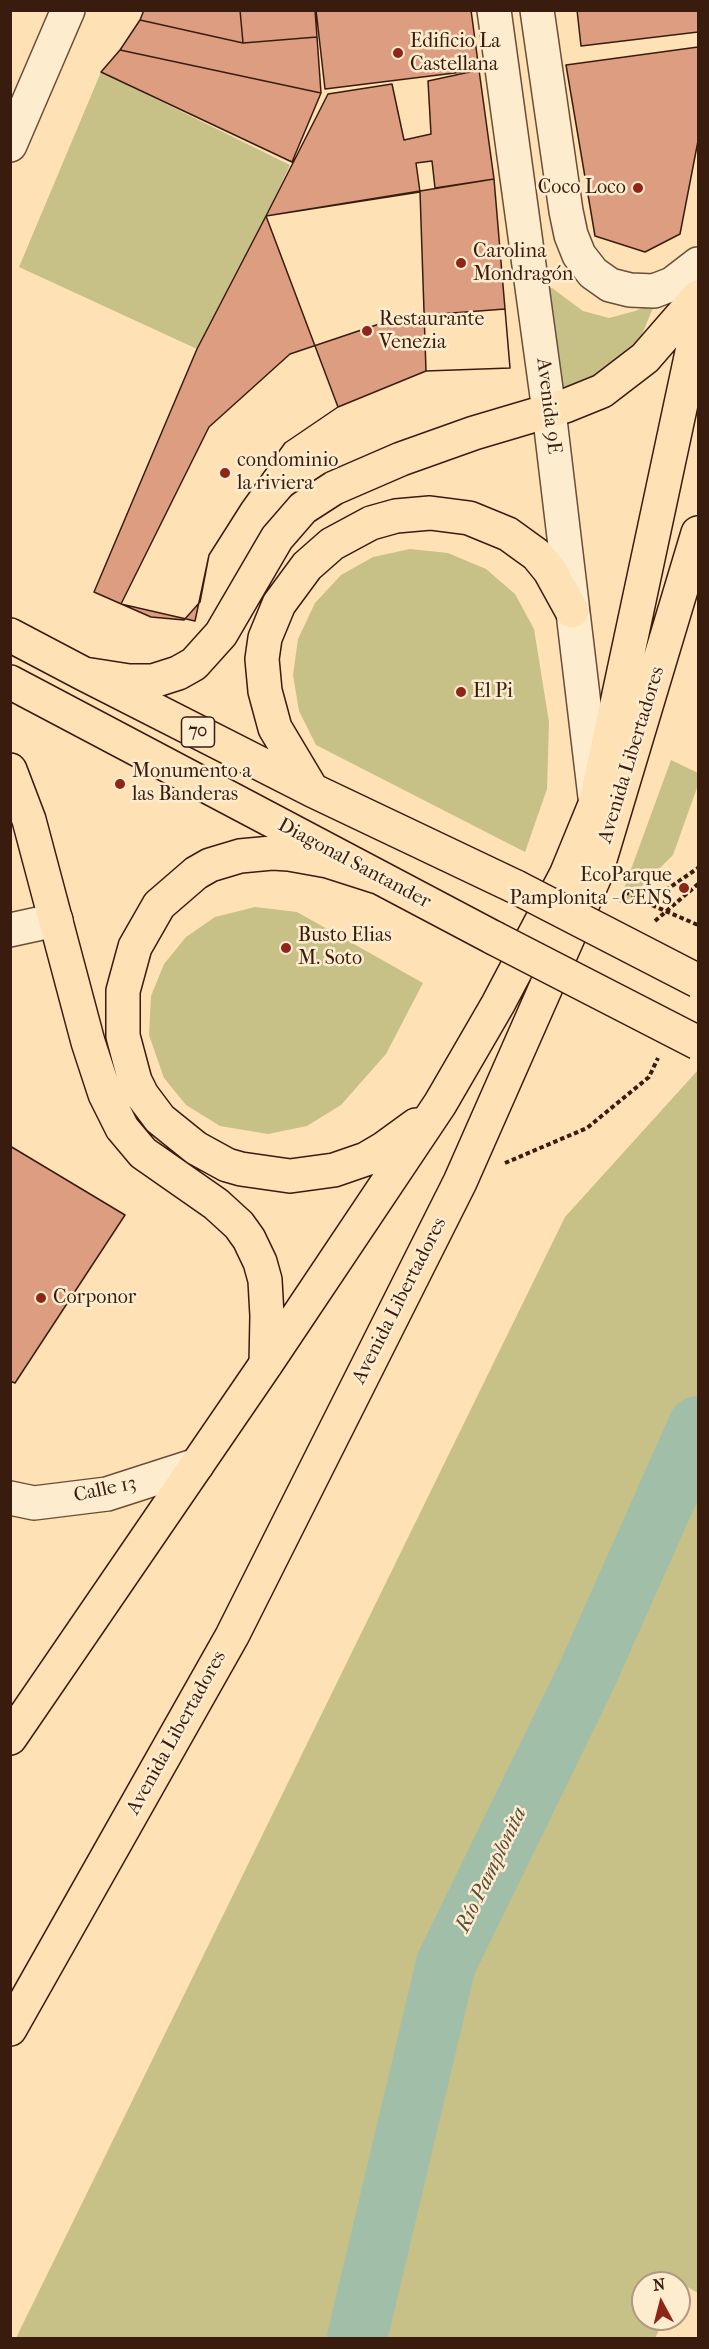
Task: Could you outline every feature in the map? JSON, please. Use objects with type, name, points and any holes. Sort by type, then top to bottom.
[{"type":"main road","points":[[84,675],[142,681],[166,678],[195,664],[213,645],[277,538],[303,507],[334,488],[374,469],[602,391],[645,358],[699,297]]},
{"type":"main road","name":"Avenida Libertadores","points":[[10,1738],[266,1364],[440,1104],[555,899],[596,802],[699,324]]},
{"type":"main road","points":[[312,790],[275,728],[265,691],[262,659],[265,638],[279,604],[307,566],[332,544],[371,523],[396,516],[430,513],[469,518],[508,534],[537,555],[550,571],[572,611]]},
{"type":"main road","name":"Avenida Libertadores","points":[[10,2029],[232,1636],[460,1182],[596,876],[699,534]]},
{"type":"main road","name":"70","points":[[10,634],[84,675],[312,790],[516,887],[699,981]]},
{"type":"main road","name":"Diagonal Santander","points":[[10,682],[494,938],[699,1043]]},
{"type":"main road","points":[[10,770],[29,820],[96,1071],[122,1128],[143,1153],[228,1214],[249,1239],[260,1262],[267,1297],[266,1364]]},
{"type":"main road","points":[[378,877],[328,861],[272,853],[240,856],[218,862],[183,882],[159,905],[130,958],[122,1007],[123,1036],[129,1065],[142,1095],[160,1119],[182,1138],[227,1165],[274,1175],[319,1173],[366,1159],[413,1128],[440,1104]]},
{"type":"street","points":[[10,145],[18,107],[68,10]]},
{"type":"street","name":"Avenida 9E","points":[[494,10],[549,411],[596,802]]},
{"type":"street","points":[[537,10],[566,211],[571,235],[579,255],[593,273],[610,285],[630,290],[654,291],[672,284],[699,264]]},
{"type":"street","points":[[10,930],[56,920]]},
{"type":"street","name":"Calle 13","points":[[10,1498],[34,1503],[107,1494],[197,1465]]},
{"type":"path","points":[[647,903],[699,868]]},
{"type":"path","points":[[596,876],[647,903],[699,925]]},
{"type":"path","points":[[634,948],[656,918],[699,884]]},
{"type":"path","points":[[460,1182],[588,1128],[649,1077],[658,1057]]},
{"type":"shaded area","points":[[101,72],[290,165],[197,349],[19,267]]},
{"type":"shaded area","points":[[552,288],[583,311],[609,318],[655,303],[638,344],[608,371],[557,393],[543,289]]},
{"type":"shaded area","points":[[410,549],[448,553],[486,569],[515,594],[534,629],[549,722],[547,789],[525,852],[316,745],[299,711],[293,675],[298,639],[315,603],[341,575],[373,557]]},
{"type":"shaded area","points":[[671,760],[698,773],[698,785],[673,855],[624,904],[619,902]]},
{"type":"shaded area","points":[[255,907],[297,912],[423,983],[386,1054],[341,1105],[307,1126],[268,1134],[220,1126],[186,1105],[164,1078],[149,1035],[151,996],[164,964],[186,937],[215,917]]},
{"type":"shaded area","points":[[698,1070],[698,2293],[691,2289],[691,2271],[631,2271],[631,2331],[659,2331],[655,2338],[16,2338],[565,1217]]},
{"type":"building","points":[[144,10],[240,10],[243,43],[140,20]]},
{"type":"building","points":[[240,10],[315,10],[317,37],[243,43]]},
{"type":"building","name":"Edificio La Castellana","points":[[316,10],[471,10],[479,70],[325,89]]},
{"type":"building","points":[[577,10],[698,10],[698,32],[581,46]]},
{"type":"building","points":[[140,20],[243,43],[317,37],[321,93],[120,50]]},
{"type":"building","name":"Coco Loco","points":[[698,47],[698,141],[680,234],[645,252],[595,236],[566,65]]},
{"type":"building","points":[[120,50],[321,93],[292,162],[101,72]]},
{"type":"building","points":[[479,70],[494,179],[435,188],[432,161],[416,163],[420,192],[266,216],[328,94],[392,84],[404,140],[431,134],[428,81]]},
{"type":"building","points":[[494,179],[510,368],[426,371],[338,407],[285,443],[242,503],[209,555],[200,602],[184,620],[151,617],[94,592],[197,349],[266,216]]},
{"type":"building","name":"Restaurante Venezia","points":[[420,192],[426,371],[338,407],[266,216]]},
{"type":"building","name":"condominio la riviera","points":[[505,309],[510,368],[426,371],[338,407],[285,443],[242,503],[209,555],[195,621],[121,604],[209,427],[290,354],[400,317]]},
{"type":"building","name":"Corponor","points":[[10,1146],[125,1215],[15,1383],[10,1381]]},
{"type":"waterway","name":"Río Pamplonita","points":[[357,2338],[446,1964],[586,1677],[698,1426]]},
{"type":"place","name":"Edificio La Castellana","points":[[398,53]]},
{"type":"place","name":"Coco Loco","points":[[638,188]]},
{"type":"place","name":"Carolina Mondragón","points":[[461,263]]},
{"type":"place","name":"Restaurante Venezia","points":[[367,331]]},
{"type":"place","name":"condominio la riviera","points":[[225,473]]},
{"type":"place","name":"El Pi","points":[[461,692]]},
{"type":"place","name":"Monumento a las Banderas","points":[[120,784]]},
{"type":"place","name":"EcoParque Pamplonita - CENS","points":[[684,888]]},
{"type":"place","name":"Busto Elias M. Soto","points":[[286,948]]},
{"type":"place","name":"Corponor","points":[[41,1298]]}]
